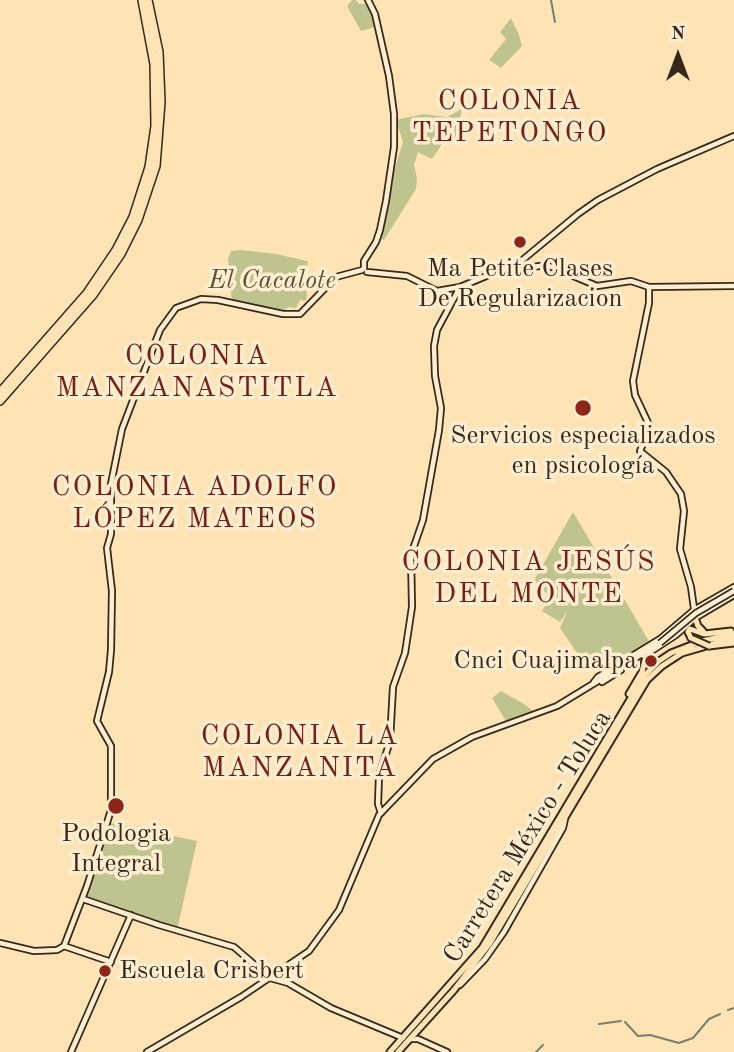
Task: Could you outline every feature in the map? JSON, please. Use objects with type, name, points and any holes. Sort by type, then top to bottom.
[{"type":"highway","points":[[0,392],[94,283],[116,250],[133,217],[149,167],[155,126],[154,64],[142,0]]},
{"type":"highway","points":[[0,401],[93,295],[121,254],[138,220],[156,166],[161,102],[159,52],[148,0]]},
{"type":"main road","points":[[695,618],[702,631],[734,635]]},
{"type":"main road","points":[[694,629],[705,634],[734,635],[709,646],[689,635],[694,629]]},
{"type":"main road","name":"Carretera México - Toluca","points":[[398,1052],[406,1038],[482,948],[644,676],[659,661],[683,648],[709,639],[734,635]]},
{"type":"main road","name":"Carretera México - Toluca","points":[[390,1052],[418,1030],[454,990],[490,943],[647,680],[682,653],[734,635]]},
{"type":"main road","points":[[619,716],[642,672],[646,656]]},
{"type":"street","points":[[364,271],[364,261],[380,230],[394,147],[394,114],[389,76],[375,14],[368,0]]},
{"type":"street","points":[[0,943],[34,951],[57,950],[64,946],[111,810],[111,746],[97,721],[110,658],[112,592],[107,548],[111,534],[113,470],[127,413],[160,330],[176,308],[201,299],[283,314],[300,314],[336,278],[354,271],[407,276],[437,291],[460,287],[525,258],[589,206],[616,191],[657,169],[734,136]]},
{"type":"street","points":[[511,266],[521,269],[547,265],[597,286],[631,281],[649,287],[734,286]]},
{"type":"street","points":[[381,813],[378,810],[380,769],[390,741],[393,687],[402,663],[410,622],[411,555],[424,520],[439,430],[441,408],[435,376],[434,346],[437,330],[460,287]]},
{"type":"street","points":[[649,287],[649,303],[633,381],[635,395],[650,427],[639,451],[666,472],[681,494],[684,511],[680,549],[690,585],[695,618],[689,635],[676,635]]},
{"type":"street","points":[[591,685],[598,677],[660,639],[694,610],[734,591]]},
{"type":"street","points":[[591,685],[609,678],[646,656],[734,591]]},
{"type":"street","points":[[147,1052],[270,978],[309,951],[340,910],[381,813],[443,752],[472,737],[557,706],[660,643],[696,613],[734,591]]},
{"type":"street","points":[[719,596],[722,602]]},
{"type":"street","points":[[378,798],[384,804],[397,796]]},
{"type":"street","points":[[82,899],[234,947],[270,978],[288,983],[331,1008],[447,1052]]},
{"type":"street","points":[[71,1052],[131,915]]},
{"type":"street","points":[[64,946],[111,962]]},
{"type":"street","points":[[418,1030],[418,1039]]},
{"type":"green space","points":[[352,0],[359,4],[368,4],[375,27],[361,31],[347,6]]},
{"type":"green space","points":[[511,18],[522,46],[501,68],[489,60],[506,39],[500,32]]},
{"type":"green space","points":[[462,109],[460,118],[466,121],[454,143],[444,141],[432,159],[418,152],[414,165],[416,189],[384,240],[379,239],[403,142],[396,120],[424,114],[447,117]]},
{"type":"green space","name":"El Cacalote","points":[[241,250],[307,261],[301,289],[307,291],[306,301],[300,300],[296,308],[289,307],[283,311],[232,302],[228,259],[231,251]]},
{"type":"green space","points":[[573,512],[650,643],[609,669],[601,657],[589,663],[577,653],[560,628],[567,612],[560,622],[542,611],[550,598],[570,607],[532,584]]},
{"type":"green space","points":[[501,691],[533,711],[506,721],[492,698]]},
{"type":"green space","points":[[110,823],[197,841],[177,930],[83,899]]},
{"type":"waterway","points":[[551,0],[555,22]]},
{"type":"waterway","points":[[728,1010],[734,1008]]},
{"type":"waterway","points":[[625,1022],[638,1036],[650,1035],[679,1043],[693,1038],[709,1019],[720,1014]]},
{"type":"waterway","points":[[599,1024],[621,1021]]},
{"type":"waterway","points":[[536,1052],[543,1045]]},
{"type":"place","name":"Ma Petite Clases De Regularizacion","points":[[520,242]]},
{"type":"place","name":"Servicios especializados en psicología","points":[[583,408]]},
{"type":"place","name":"Cnci Cuajimalpa","points":[[651,661]]},
{"type":"place","name":"Podologia Integral","points":[[116,806]]},
{"type":"place","name":"Escuela Crisbert","points":[[105,971]]},
{"type":"district","name":"COLONIA TEPETONGO","points":[[510,118]]},
{"type":"district","name":"COLONIA MANZANASTITLA","points":[[197,373]]},
{"type":"district","name":"COLONIA ADOLFO LÓPEZ MATEOS","points":[[195,504]]},
{"type":"district","name":"COLONIA JESÚS DEL MONTE","points":[[529,579]]},
{"type":"district","name":"COLONIA LA MANZANITA","points":[[300,753]]}]
